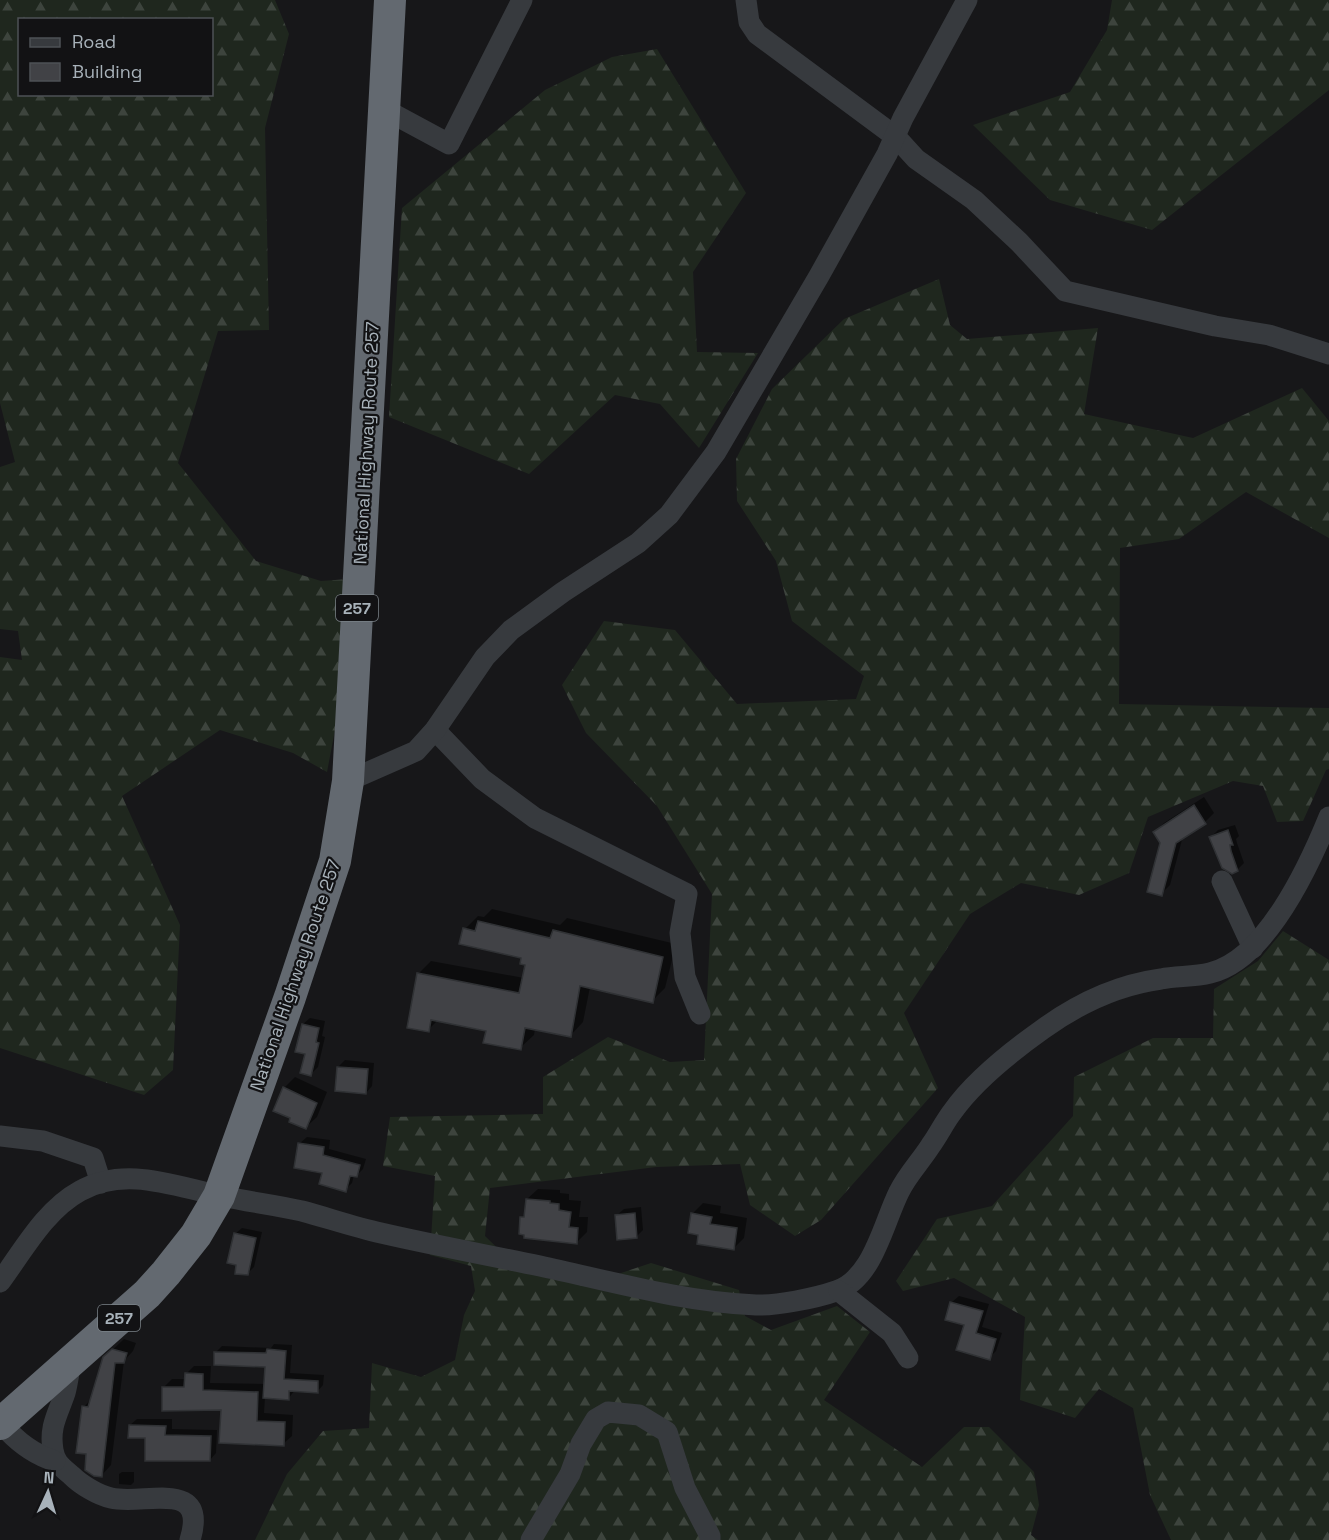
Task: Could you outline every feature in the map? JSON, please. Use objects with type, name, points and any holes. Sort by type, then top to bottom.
[{"type":"highway","name":"National Highway Route 257","points":[[0,1424],[147,1294],[196,1235],[219,1196],[335,861],[348,781],[390,0]]},
{"type":"street","points":[[384,109],[449,144],[522,0]]},
{"type":"street","points":[[746,0],[749,22],[757,34],[896,137],[916,159],[974,200],[1019,242],[1065,291],[1215,326],[1269,335],[1329,354]]},
{"type":"street","points":[[348,781],[416,751],[435,730],[485,657],[511,630],[563,592],[638,543],[669,514],[716,452],[819,276],[896,137],[903,118],[967,0]]},
{"type":"street","points":[[435,730],[483,779],[535,818],[687,894],[680,933],[685,977],[700,1014]]},
{"type":"street","points":[[0,1282],[45,1220],[62,1203],[80,1190],[121,1179],[147,1179],[178,1184],[219,1196],[300,1210],[377,1232],[697,1299],[760,1305],[839,1291],[860,1276],[880,1239],[900,1189],[954,1109],[993,1069],[1041,1029],[1073,1008],[1111,990],[1160,979],[1209,974],[1229,966],[1253,948],[1293,892],[1313,857],[1329,817]]},
{"type":"street","points":[[1222,881],[1253,948]]},
{"type":"street","points":[[0,1136],[43,1141],[93,1158],[100,1183]]},
{"type":"street","points":[[839,1291],[892,1333],[908,1358]]},
{"type":"street","points":[[55,1461],[51,1438],[52,1422],[65,1392],[71,1361]]},
{"type":"street","points":[[531,1540],[570,1474],[588,1430],[597,1419],[608,1412],[639,1415],[667,1432],[685,1488],[710,1540]]},
{"type":"street","points":[[0,1424],[13,1438],[32,1451],[55,1461],[74,1479],[111,1498],[136,1500],[156,1497],[175,1498],[189,1505],[194,1516],[194,1529],[190,1540]]},
{"type":"green space","points":[[0,0],[275,0],[289,34],[265,128],[269,330],[218,331],[178,463],[256,561],[321,581],[349,579],[344,683],[327,772],[293,753],[220,730],[122,796],[180,925],[173,1070],[144,1095],[0,1048],[0,657],[22,660],[18,631],[0,629],[0,467],[15,462],[0,403]]},
{"type":"green space","points":[[1112,0],[1329,0],[1329,90],[1152,230],[1050,200],[973,125],[1070,92],[1107,30]]},
{"type":"green space","points":[[657,49],[746,193],[693,272],[697,352],[758,353],[699,448],[660,404],[615,395],[529,474],[389,417],[402,208],[545,90],[612,57]]},
{"type":"green space","points":[[939,279],[950,325],[967,339],[1098,328],[1084,414],[1193,438],[1302,388],[1329,421],[1329,538],[1246,492],[1179,539],[1120,548],[1119,704],[1329,708],[1329,769],[1326,770],[1303,821],[1277,822],[1263,786],[1233,781],[1148,817],[1129,873],[1079,895],[1021,883],[970,914],[904,1013],[938,1088],[821,1220],[795,1236],[750,1205],[740,1164],[656,1167],[490,1188],[485,1236],[519,1269],[588,1284],[651,1263],[739,1290],[745,1316],[771,1330],[837,1306],[870,1332],[824,1400],[922,1467],[964,1427],[989,1427],[1034,1472],[1039,1505],[1031,1535],[1038,1540],[255,1540],[287,1474],[323,1431],[369,1428],[372,1363],[421,1377],[455,1360],[464,1315],[475,1291],[471,1266],[430,1255],[435,1176],[383,1166],[390,1117],[543,1114],[543,1077],[608,1037],[670,1062],[704,1060],[712,894],[657,806],[586,733],[562,685],[604,621],[675,630],[737,704],[856,699],[864,676],[792,621],[776,561],[737,501],[736,459],[772,389],[844,319]]},
{"type":"green space","points":[[1283,931],[1329,960],[1329,1540],[1171,1540],[1150,1495],[1133,1408],[1099,1389],[1075,1418],[1020,1400],[1025,1317],[954,1278],[903,1291],[896,1281],[937,1219],[992,1206],[1073,1116],[1074,1077],[1153,1038],[1213,1038],[1214,989],[1258,961]]},
{"type":"building","points":[[1194,805],[1206,824],[1176,843],[1162,896],[1147,892],[1160,843],[1153,832]]},
{"type":"building","points":[[1228,830],[1233,845],[1230,845],[1231,851],[1238,871],[1232,874],[1222,868],[1209,837]]},
{"type":"building","points":[[478,921],[550,938],[553,930],[663,957],[653,1003],[580,986],[571,1037],[525,1028],[521,1050],[483,1043],[486,1031],[431,1020],[429,1032],[407,1028],[417,973],[519,993],[525,965],[520,964],[521,958],[459,944],[463,928],[475,931]]},
{"type":"building","points":[[302,1024],[319,1028],[316,1042],[319,1043],[311,1076],[300,1073],[305,1054],[295,1052]]},
{"type":"building","points":[[337,1067],[368,1069],[366,1094],[335,1091]]},
{"type":"building","points":[[283,1087],[317,1103],[306,1129],[289,1122],[290,1118],[273,1111]]},
{"type":"building","points":[[298,1143],[324,1147],[323,1155],[360,1165],[357,1177],[350,1176],[346,1192],[319,1184],[322,1173],[294,1168]]},
{"type":"building","points":[[526,1199],[550,1201],[550,1203],[559,1204],[559,1210],[571,1212],[569,1227],[578,1228],[577,1244],[524,1238],[524,1235],[519,1234],[520,1217],[524,1217]]},
{"type":"building","points":[[635,1213],[637,1238],[617,1240],[615,1215]]},
{"type":"building","points":[[691,1213],[712,1217],[710,1224],[737,1228],[734,1250],[697,1244],[698,1235],[688,1233]]},
{"type":"building","points":[[234,1233],[256,1238],[248,1275],[235,1274],[236,1265],[227,1263]]},
{"type":"building","points":[[950,1302],[983,1311],[976,1333],[996,1339],[990,1360],[956,1350],[964,1325],[945,1320]]},
{"type":"building","points":[[112,1349],[127,1353],[124,1363],[115,1363],[102,1477],[94,1476],[85,1470],[86,1454],[76,1453],[82,1406],[88,1407],[103,1357]]},
{"type":"building","points":[[267,1349],[286,1351],[284,1379],[318,1381],[318,1393],[289,1391],[289,1400],[263,1398],[265,1367],[214,1365],[214,1352],[266,1353]]},
{"type":"building","points":[[185,1373],[203,1374],[203,1390],[258,1392],[257,1421],[285,1422],[284,1446],[219,1443],[221,1410],[162,1411],[162,1387],[184,1387]]},
{"type":"building","points":[[129,1425],[166,1426],[165,1435],[211,1436],[210,1461],[145,1461],[145,1438],[128,1438]]}]
